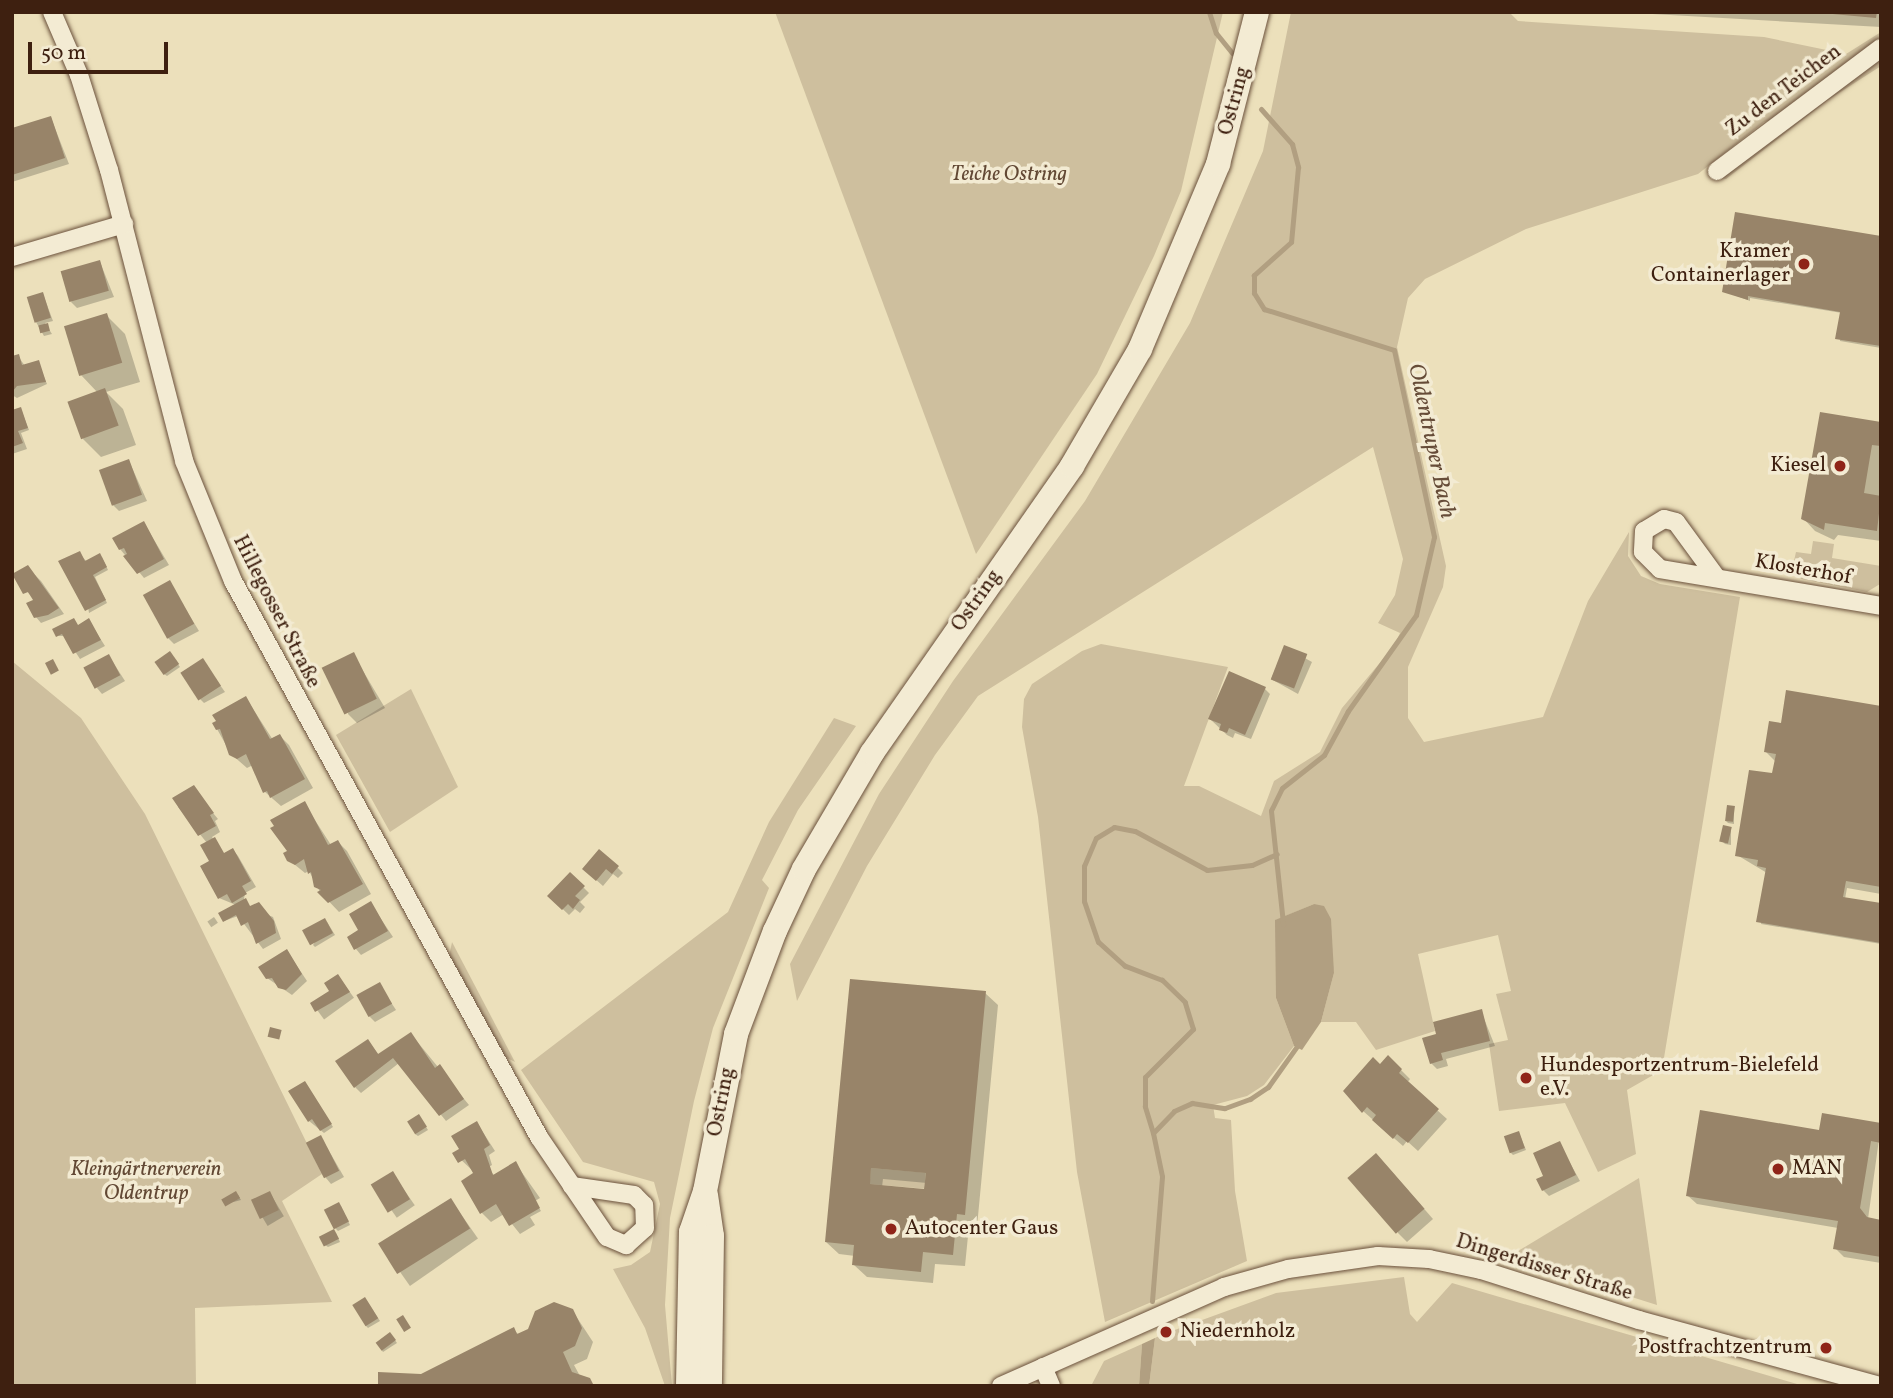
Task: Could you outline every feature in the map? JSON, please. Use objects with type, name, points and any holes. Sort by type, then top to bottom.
[{"type":"main road","name":"Ostring","points":[[688,1386],[691,1233],[705,1191],[736,1034],[775,931],[804,870],[872,753],[1072,466],[1140,349],[1217,164],[1257,12]]},
{"type":"main road","name":"Ostring","points":[[705,1191],[712,1236],[710,1386]]},
{"type":"street","name":"Hillegosser Straße","points":[[52,12],[79,75],[124,224],[181,447],[217,547],[334,773],[509,1087],[572,1186]]},
{"type":"street","name":"Zu den Teichen","points":[[1717,171],[1824,87],[1881,48]]},
{"type":"street","points":[[12,257],[124,224]]},
{"type":"street","name":"Klosterhof","points":[[1717,578],[1881,606]]},
{"type":"street","name":"Dingerdisser Straße","points":[[1001,1386],[1194,1300],[1257,1277],[1350,1259],[1408,1256],[1481,1270],[1639,1320],[1881,1386]]},
{"type":"street","points":[[1043,1367],[1051,1386]]},
{"type":"green space","name":"Teiche Ostring","points":[[775,12],[1223,12],[1181,191],[1154,256],[1097,374],[976,554]]},
{"type":"green space","points":[[1291,12],[1509,12],[1518,21],[1764,37],[1846,54],[1881,32],[1881,43],[1777,118],[1764,122],[1698,174],[1526,229],[1425,279],[1408,298],[1397,347],[1446,566],[1443,587],[1408,667],[1408,718],[1424,742],[1543,717],[1588,601],[1629,532],[1628,556],[1641,576],[1660,584],[1740,597],[1662,1070],[1627,1090],[1636,1154],[1598,1172],[1565,1103],[1499,1111],[1489,1044],[1508,1040],[1496,994],[1511,991],[1498,935],[1418,954],[1435,1031],[1376,1050],[1356,1022],[1321,1022],[1334,973],[1314,904],[1276,920],[1276,998],[1294,1046],[1264,1085],[1247,1096],[1213,1105],[1215,1118],[1231,1120],[1235,1191],[1247,1261],[1105,1322],[1077,1172],[1038,817],[1022,727],[1024,699],[1032,684],[1082,651],[1101,644],[1228,667],[1184,786],[1199,786],[1261,816],[1274,781],[1320,752],[1342,708],[1394,646],[1400,633],[1378,623],[1395,595],[1403,559],[1373,447],[978,696],[935,755],[867,866],[797,1001],[790,964],[879,794],[953,681],[1085,501],[1190,323],[1263,151]]},
{"type":"green space","points":[[1881,56],[1881,66],[1828,100],[1726,179],[1719,178]]},
{"type":"green space","points":[[1813,541],[1834,544],[1832,558],[1881,566],[1880,584],[1867,592],[1801,579],[1793,565],[1796,552],[1811,554]]},
{"type":"green space","name":"Kleingärtnerverein Oldentrup","points":[[12,661],[81,718],[145,814],[322,1174],[282,1201],[332,1302],[195,1308],[196,1386],[12,1386]]},
{"type":"green space","points":[[411,689],[458,787],[390,832],[336,735]]},
{"type":"green space","points":[[834,718],[856,726],[798,810],[762,880],[769,888],[713,1028],[694,1101],[670,1218],[665,1305],[672,1386],[665,1386],[645,1328],[613,1269],[631,1265],[650,1252],[660,1204],[654,1182],[583,1162],[521,1070],[728,912],[769,822]]},
{"type":"green space","points":[[452,942],[515,1062],[501,1055],[449,957]]},
{"type":"green space","points":[[871,1168],[926,1173],[924,1189],[870,1184]]},
{"type":"green space","points":[[1639,1178],[1657,1305],[1521,1262],[1518,1251]]},
{"type":"green space","points":[[1404,1277],[1410,1314],[1417,1322],[1452,1283],[1804,1386],[1149,1386],[1155,1338],[1161,1335],[1276,1293]]},
{"type":"green space","points":[[1142,1344],[1139,1386],[1091,1386],[1104,1361]]},
{"type":"shaded area","points":[[1314,904],[1324,906],[1331,919],[1334,973],[1321,1022],[1302,1050],[1294,1046],[1276,998],[1275,920]]},
{"type":"shaded area","points":[[1155,1338],[1149,1386],[1139,1386],[1142,1344]]},
{"type":"building","points":[[1811,12],[1877,12],[1876,18]]},
{"type":"building","points":[[51,116],[65,158],[12,175],[12,128]]},
{"type":"building","name":"Kramer Containerlager","points":[[1735,212],[1881,236],[1881,346],[1835,339],[1840,312],[1748,296],[1748,300],[1722,292]]},
{"type":"building","points":[[100,260],[109,291],[69,302],[61,271]]},
{"type":"building","points":[[43,292],[51,318],[35,323],[27,297]]},
{"type":"building","points":[[107,313],[122,363],[79,376],[64,326]]},
{"type":"building","points":[[48,323],[50,331],[40,333],[38,325]]},
{"type":"building","points":[[19,354],[22,365],[39,360],[46,382],[17,386],[12,392],[12,356]]},
{"type":"building","points":[[105,388],[119,426],[81,439],[67,402]]},
{"type":"building","points":[[21,407],[28,428],[18,431],[23,443],[12,447],[12,410]]},
{"type":"building","name":"Kiesel","points":[[1820,412],[1881,422],[1881,446],[1872,445],[1864,493],[1881,496],[1877,531],[1825,523],[1824,530],[1801,519]]},
{"type":"building","points":[[129,459],[142,495],[112,506],[99,470]]},
{"type":"building","points":[[144,521],[164,559],[137,574],[123,556],[127,554],[124,548],[119,550],[112,538]]},
{"type":"building","points":[[80,551],[85,561],[100,553],[107,567],[93,575],[106,600],[85,611],[58,561]]},
{"type":"building","points":[[28,565],[59,608],[48,615],[34,618],[26,603],[33,600],[28,592],[23,594],[12,574]]},
{"type":"building","points":[[170,580],[194,624],[167,639],[143,595]]},
{"type":"building","points":[[74,618],[78,625],[89,618],[101,640],[73,654],[62,634],[56,637],[52,629]]},
{"type":"building","points":[[1284,645],[1307,654],[1294,689],[1271,680]]},
{"type":"building","points":[[170,651],[179,664],[164,675],[154,662]]},
{"type":"building","points":[[354,652],[377,699],[344,715],[322,668]]},
{"type":"building","points":[[109,654],[120,675],[95,689],[83,668]]},
{"type":"building","points":[[203,658],[221,686],[198,700],[180,673]]},
{"type":"building","points":[[53,659],[59,671],[51,675],[45,663]]},
{"type":"building","points":[[1229,671],[1266,687],[1245,735],[1229,728],[1227,733],[1219,730],[1221,724],[1208,719]]},
{"type":"building","points":[[1786,690],[1881,706],[1881,887],[1846,881],[1843,897],[1881,903],[1881,943],[1756,922],[1766,868],[1757,866],[1758,860],[1735,856],[1749,770],[1772,773],[1776,754],[1764,752],[1769,721],[1781,723]]},
{"type":"building","points":[[246,696],[270,739],[280,734],[305,779],[270,798],[267,791],[263,793],[246,754],[237,759],[229,755],[220,729],[216,730],[212,723],[216,721],[212,715]]},
{"type":"building","points":[[194,785],[214,813],[210,815],[216,826],[198,836],[172,798]]},
{"type":"building","points":[[305,801],[328,845],[338,840],[363,884],[328,903],[317,892],[321,890],[314,887],[311,872],[308,874],[304,859],[295,865],[287,861],[283,853],[287,851],[270,828],[274,826],[270,820]]},
{"type":"building","points":[[1727,805],[1735,806],[1733,822],[1725,821]]},
{"type":"building","points":[[1723,825],[1732,827],[1728,844],[1719,842]]},
{"type":"building","points":[[215,837],[224,853],[233,848],[251,881],[242,886],[247,894],[232,903],[227,894],[218,899],[200,866],[209,861],[200,845]]},
{"type":"building","points":[[599,849],[619,866],[612,874],[606,869],[596,881],[582,869]]},
{"type":"building","points":[[570,872],[585,886],[575,896],[580,900],[573,909],[568,904],[562,910],[547,896]]},
{"type":"building","points":[[246,898],[250,906],[259,902],[274,921],[276,933],[256,944],[248,922],[241,926],[236,915],[223,922],[218,913]]},
{"type":"building","points":[[371,901],[388,931],[354,950],[347,937],[358,930],[349,914]]},
{"type":"building","points":[[325,918],[333,933],[310,945],[302,930]]},
{"type":"building","points":[[287,949],[302,974],[286,990],[278,988],[272,978],[266,979],[258,967]]},
{"type":"building","points":[[338,974],[350,992],[315,1012],[310,1003],[329,991],[324,983]]},
{"type":"building","points":[[850,979],[986,991],[965,1215],[957,1214],[953,1255],[923,1252],[921,1272],[852,1265],[854,1245],[825,1242]],"holes":[[[871,1168],[926,1173],[924,1189],[870,1184]]]},
{"type":"building","points":[[380,982],[392,1004],[369,1017],[356,995]]},
{"type":"building","points":[[1482,1009],[1490,1041],[1441,1053],[1443,1060],[1430,1064],[1422,1038],[1436,1034],[1433,1022]]},
{"type":"building","points":[[270,1027],[282,1030],[279,1040],[268,1037]]},
{"type":"building","points":[[411,1032],[435,1068],[440,1064],[464,1099],[439,1116],[393,1058],[354,1088],[335,1061],[368,1039],[378,1054]]},
{"type":"building","points":[[1388,1055],[1402,1069],[1399,1073],[1439,1109],[1408,1143],[1397,1134],[1393,1139],[1372,1120],[1376,1115],[1367,1107],[1362,1113],[1343,1091],[1373,1057],[1380,1064]]},
{"type":"building","points":[[305,1081],[332,1124],[320,1131],[312,1119],[308,1122],[288,1091]]},
{"type":"building","name":"MAN","points":[[1700,1110],[1819,1130],[1822,1113],[1881,1123],[1881,1143],[1871,1141],[1860,1208],[1867,1217],[1881,1220],[1881,1257],[1833,1249],[1838,1221],[1686,1196]]},
{"type":"building","points":[[419,1114],[427,1127],[415,1134],[407,1121]]},
{"type":"building","points":[[477,1121],[490,1145],[484,1149],[493,1175],[516,1161],[540,1208],[509,1226],[496,1204],[480,1214],[461,1181],[473,1173],[465,1159],[458,1163],[452,1153],[459,1149],[451,1136]]},
{"type":"building","points":[[1519,1131],[1525,1148],[1510,1153],[1504,1136]]},
{"type":"building","points":[[321,1135],[339,1171],[324,1178],[306,1143]]},
{"type":"building","points":[[1560,1141],[1576,1175],[1542,1191],[1536,1179],[1543,1176],[1533,1153]]},
{"type":"building","points":[[1376,1153],[1425,1209],[1396,1234],[1347,1178]]},
{"type":"building","points":[[393,1171],[410,1199],[388,1213],[371,1184]]},
{"type":"building","points":[[236,1191],[240,1198],[225,1206],[221,1200]]},
{"type":"building","points":[[270,1191],[279,1210],[260,1219],[251,1200]]},
{"type":"building","points":[[451,1198],[470,1229],[397,1274],[378,1244]]},
{"type":"building","points":[[339,1202],[349,1222],[334,1229],[324,1210]]},
{"type":"building","points":[[334,1229],[339,1239],[324,1247],[319,1237]]},
{"type":"building","points":[[365,1297],[378,1318],[366,1326],[352,1305]]},
{"type":"building","points":[[554,1302],[573,1309],[582,1328],[575,1346],[563,1352],[572,1372],[590,1378],[594,1386],[378,1386],[378,1372],[421,1374],[514,1327],[517,1334],[528,1329],[535,1311]]},
{"type":"building","points":[[403,1315],[411,1328],[404,1332],[396,1319]]},
{"type":"building","points":[[390,1332],[396,1340],[382,1351],[376,1343]]},
{"type":"waterway","name":"Oldentruper Bach","points":[[1209,12],[1216,33],[1232,53]]},
{"type":"waterway","name":"Oldentruper Bach","points":[[1261,109],[1292,144],[1298,167],[1291,242],[1254,275],[1254,293],[1264,309],[1394,350],[1434,537],[1416,615],[1348,711],[1324,755],[1282,788],[1271,811],[1283,924]]},
{"type":"waterway","name":"Oldentruper Bach","points":[[1153,1133],[1145,1106],[1145,1077],[1193,1029],[1185,1002],[1162,980],[1125,966],[1098,942],[1084,901],[1084,866],[1096,838],[1114,827],[1135,831],[1207,870],[1252,865],[1277,854]]},
{"type":"waterway","name":"Oldentruper Bach","points":[[1152,1301],[1162,1176],[1153,1133],[1174,1111],[1192,1103],[1225,1108],[1250,1099],[1268,1087],[1300,1042]]},
{"type":"place","name":"Kramer Containerlager","points":[[1804,264]]},
{"type":"place","name":"Kiesel","points":[[1840,466]]},
{"type":"place","name":"Hundesportzentrum-Bielefeld e.V.","points":[[1526,1078]]},
{"type":"place","name":"MAN","points":[[1778,1169]]},
{"type":"place","name":"Autocenter Gaus","points":[[891,1229]]},
{"type":"place","name":"Niedernholz","points":[[1166,1332]]},
{"type":"place","name":"Postfrachtzentrum","points":[[1826,1348]]}]
